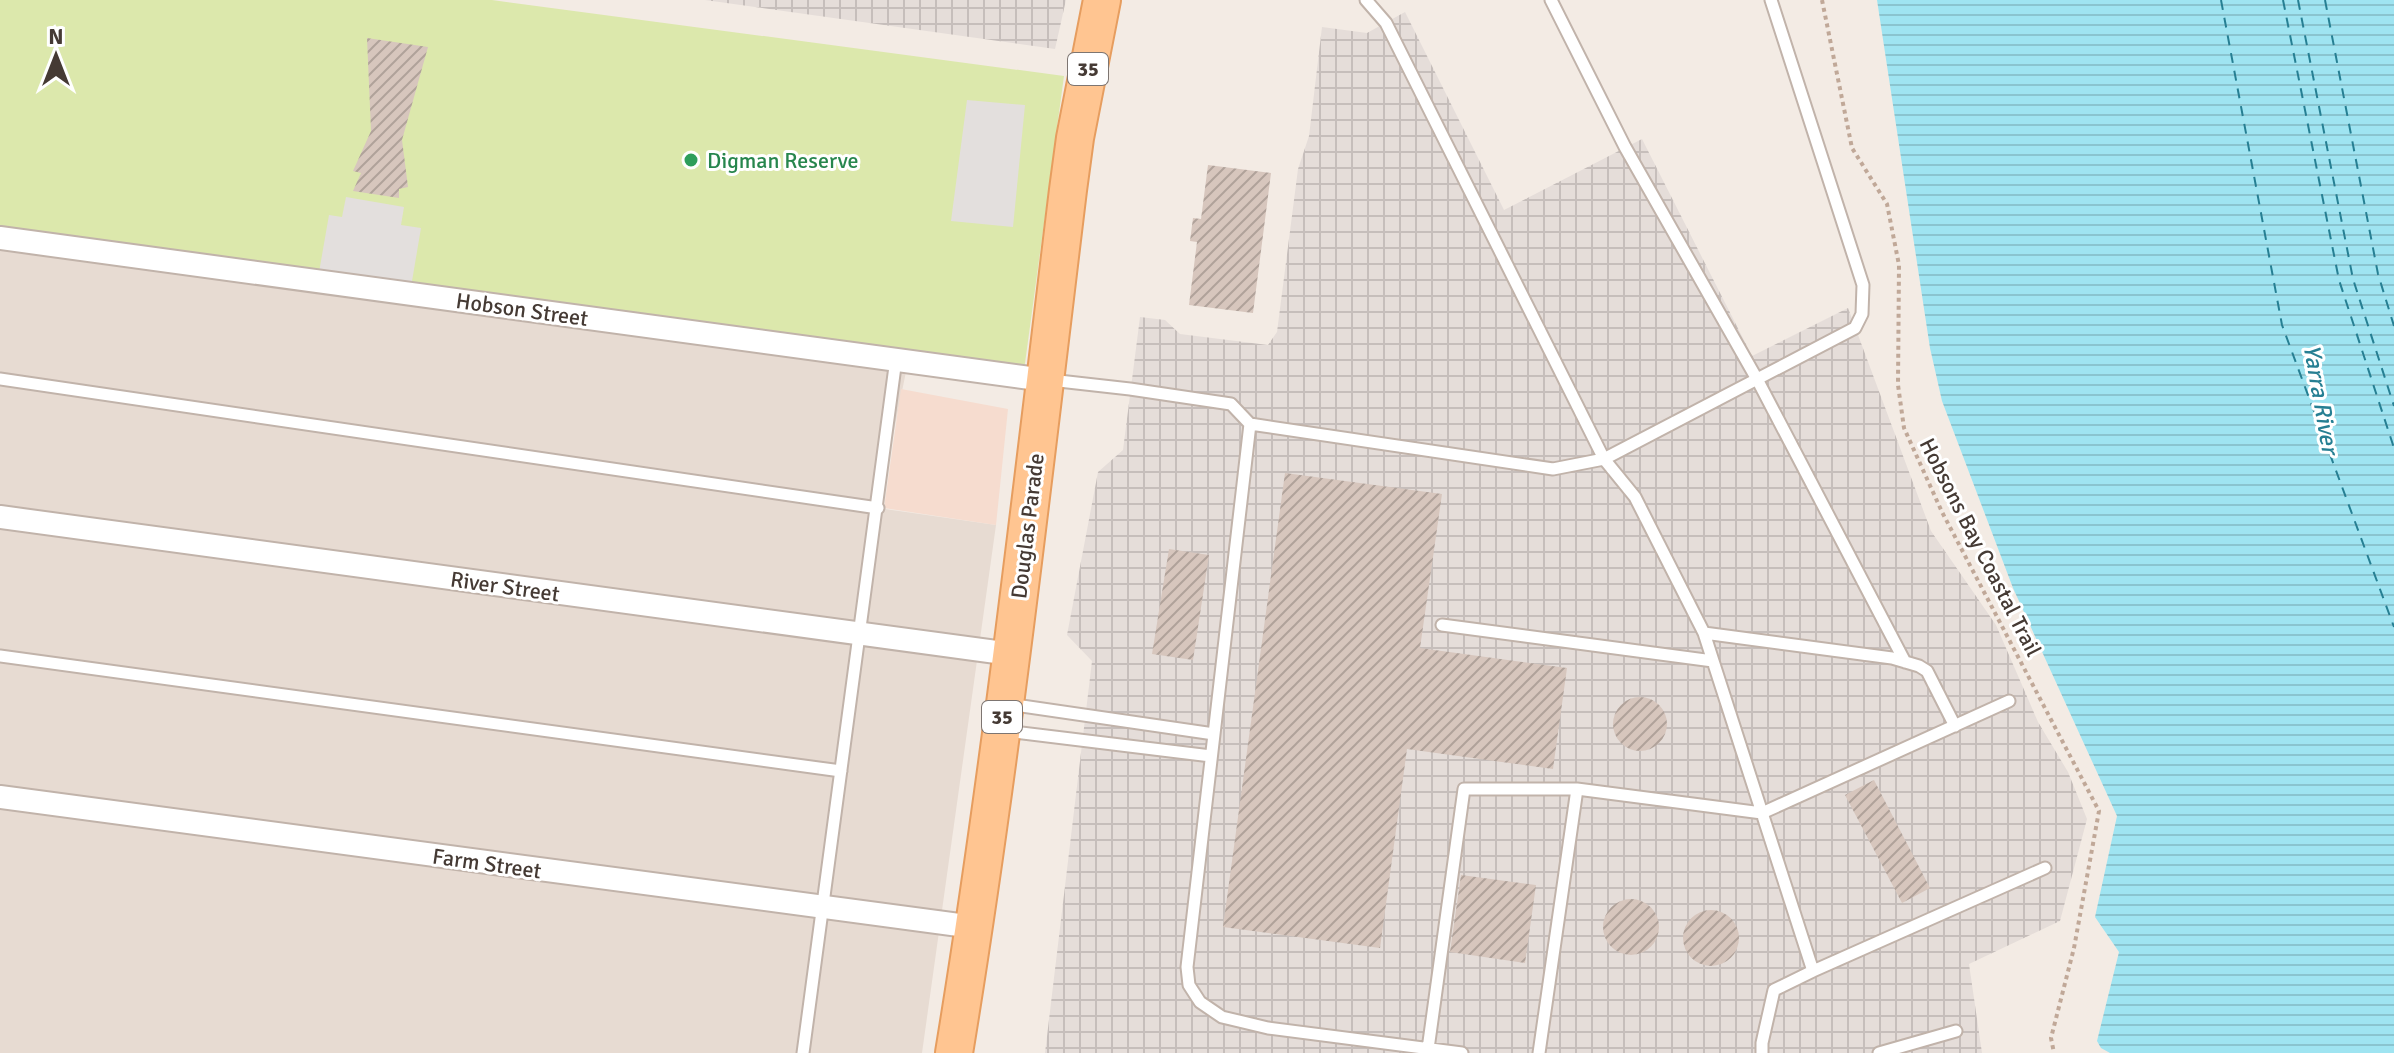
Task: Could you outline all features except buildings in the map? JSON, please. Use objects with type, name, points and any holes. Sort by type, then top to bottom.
[{"type":"main road","name":"Douglas Parade","points":[[954,1053],[1011,654],[1075,138],[1102,0]]},
{"type":"street","name":"Hobson Street","points":[[0,238],[1045,380]]},
{"type":"street","name":"River Street","points":[[0,517],[1011,654]]},
{"type":"street","name":"Farm Street","points":[[0,797],[974,927]]},
{"type":"lane","points":[[1366,0],[1386,23],[1604,459],[1635,497],[1704,633],[1813,971]]},
{"type":"lane","points":[[1551,0],[1625,147],[1758,381],[1905,662]]},
{"type":"lane","points":[[1045,380],[1231,404],[1250,424],[1553,469],[1604,459],[1758,381],[1855,328],[1862,314],[1863,285],[1771,0]]},
{"type":"lane","points":[[803,1053],[896,359]]},
{"type":"lane","points":[[0,379],[878,508]]},
{"type":"lane","points":[[1250,424],[1187,967],[1189,985],[1200,1002],[1222,1017],[1268,1028],[1462,1053]]},
{"type":"lane","points":[[1442,625],[1713,661]]},
{"type":"lane","points":[[1704,633],[1919,666],[1927,671],[1955,726]]},
{"type":"lane","points":[[0,656],[841,771]]},
{"type":"lane","points":[[1428,1049],[1464,789],[1577,789],[1762,813],[2009,701]]},
{"type":"lane","points":[[1002,717],[1214,734]]},
{"type":"lane","points":[[1002,717],[1211,756]]},
{"type":"lane","points":[[1539,1053],[1577,789]]},
{"type":"lane","points":[[1762,1053],[1774,990],[2045,868]]},
{"type":"lane","points":[[1879,1053],[1956,1031]]},
{"type":"path","name":"Hobsons Bay Coastal Trail","points":[[1822,0],[1852,148],[1887,204],[1899,265],[1898,385],[1904,428],[1942,512],[2099,811],[2074,948],[2051,1038],[2054,1053]]},
{"type":"shaded area","points":[[705,0],[1066,0],[1055,49]]},
{"type":"shaded area","points":[[1405,12],[1504,210],[1642,139],[1752,356],[1848,308],[1931,531],[1996,625],[2038,722],[2068,772],[2087,819],[2060,921],[1969,964],[1982,1053],[1045,1053],[1092,661],[1067,635],[1098,472],[1123,450],[1140,317],[1165,320],[1180,334],[1268,345],[1277,332],[1298,169],[1309,136],[1322,27],[1367,33]]},
{"type":"shaded area","points":[[967,100],[1025,105],[1013,227],[951,221]]},
{"type":"shaded area","points":[[346,197],[404,207],[401,225],[421,228],[410,293],[318,278],[329,215],[342,217]]},
{"type":"shaded area","points":[[0,239],[908,362],[878,508],[996,525],[922,1053],[0,1053]]},
{"type":"shaded area","points":[[901,389],[1008,409],[996,525],[884,508]]},
{"type":"green space","name":"Digman Reserve","points":[[0,0],[492,0],[1064,76],[1023,378],[0,239]]},
{"type":"water","name":"Yarra River","points":[[1877,0],[2394,0],[2394,1053],[2110,1053],[2101,1048],[2097,1041],[2119,952],[2095,917],[2117,816],[2013,588],[1942,401],[1930,348]]},
{"type":"ferry route","points":[[2221,0],[2282,325],[2394,627]]},
{"type":"ferry route","points":[[2283,0],[2339,280],[2394,448]]},
{"type":"ferry route","points":[[2298,0],[2353,279],[2394,406]]},
{"type":"ferry route","points":[[2325,0],[2378,274],[2394,326]]},
{"type":"place","name":"Digman Reserve","points":[[691,160]]}]
